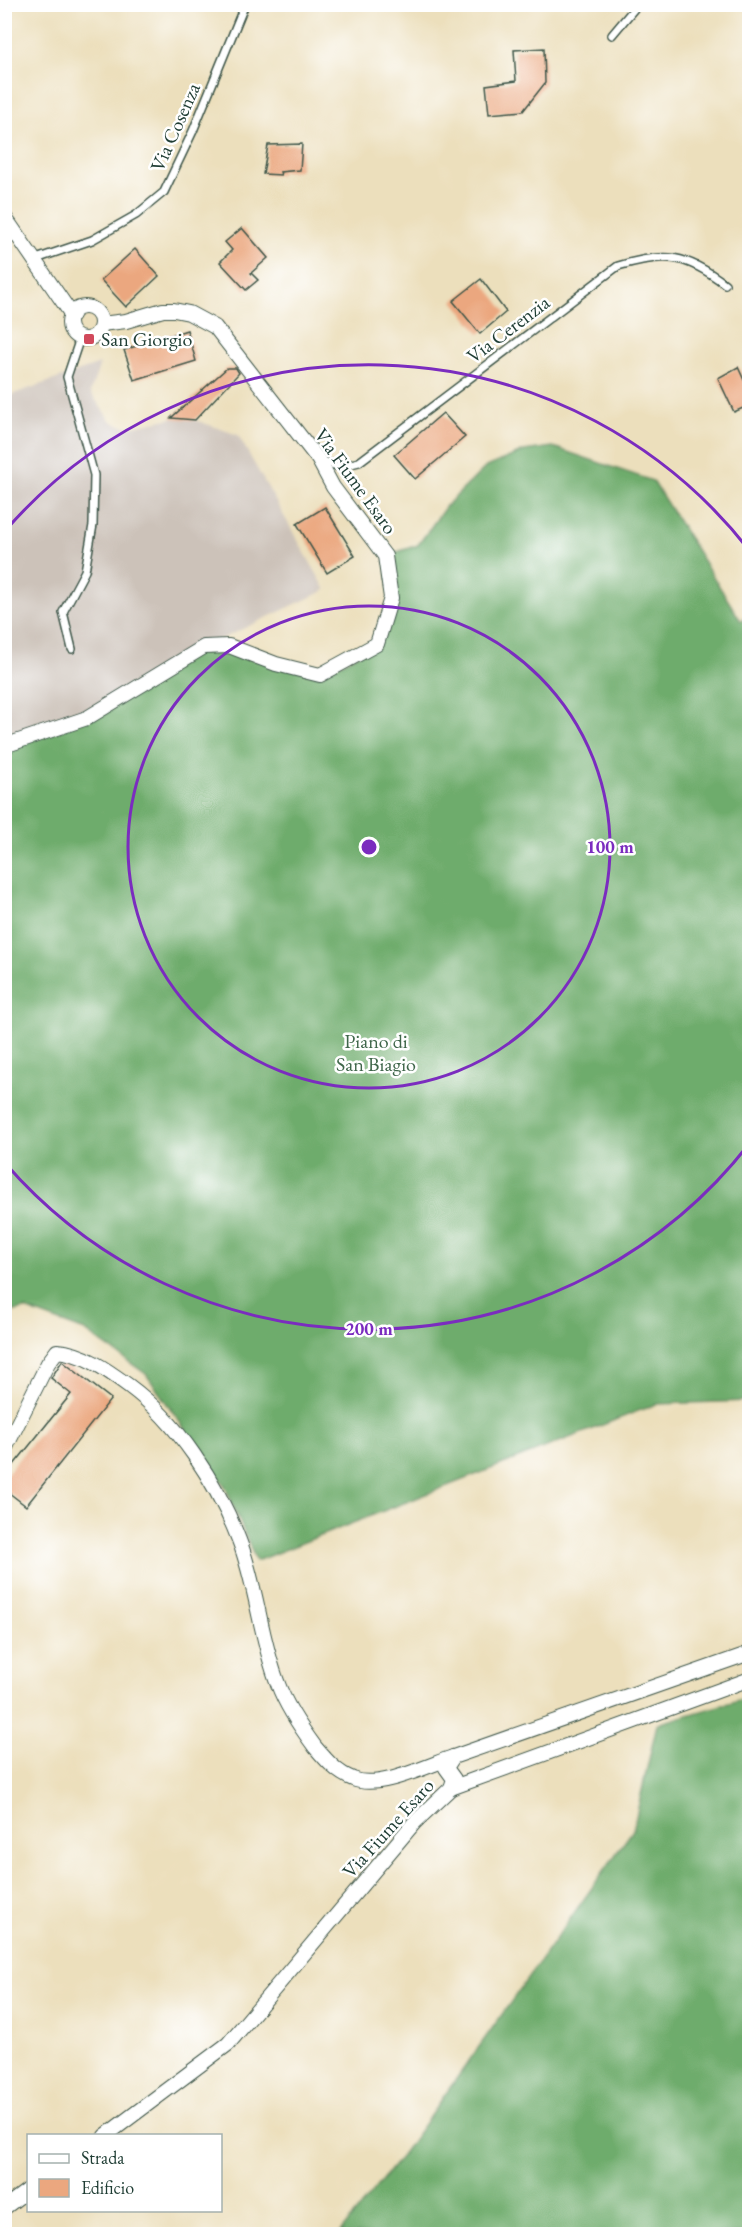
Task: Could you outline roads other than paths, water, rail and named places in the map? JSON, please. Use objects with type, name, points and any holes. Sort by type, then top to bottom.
[{"type":"street","points":[[4,216],[72,315],[71,329],[80,338],[95,336],[101,324],[98,313],[89,308],[79,309],[72,315]]},
{"type":"street","name":"Via Fiume Esaro","points":[[4,746],[87,718],[204,647],[229,646],[276,664],[320,675],[377,644],[391,598],[385,556],[333,487],[318,459],[215,327],[189,313],[174,310],[163,310],[126,321],[101,324]]},
{"type":"street","points":[[4,1451],[48,1363],[57,1351],[79,1354],[112,1373],[147,1400],[183,1440],[215,1490],[238,1537],[252,1575],[278,1685],[307,1736],[337,1771],[354,1780],[382,1781],[750,1653]]},
{"type":"street","points":[[451,1788],[750,1679]]},
{"type":"street","name":"Via Fiume Esaro","points":[[108,2134],[228,2044],[414,1823],[451,1788],[454,1779],[446,1768],[453,1757]]},
{"type":"street","points":[[4,2208],[27,2191]]},
{"type":"lane","name":"Via Cosenza","points":[[33,260],[92,240],[136,215],[164,192],[193,131],[245,4]]},
{"type":"lane","points":[[612,35],[638,4]]},
{"type":"lane","name":"Via Cerenzia","points":[[318,459],[339,467],[358,462],[618,266],[647,257],[670,257],[702,266],[725,284]]},
{"type":"lane","points":[[72,649],[63,612],[85,571],[93,525],[94,475],[67,377],[80,338]]},
{"type":"place","name":"San Giorgio","points":[[89,339]]},
{"type":"park label","name":"Piano di San Biagio","points":[[376,1052]]}]
